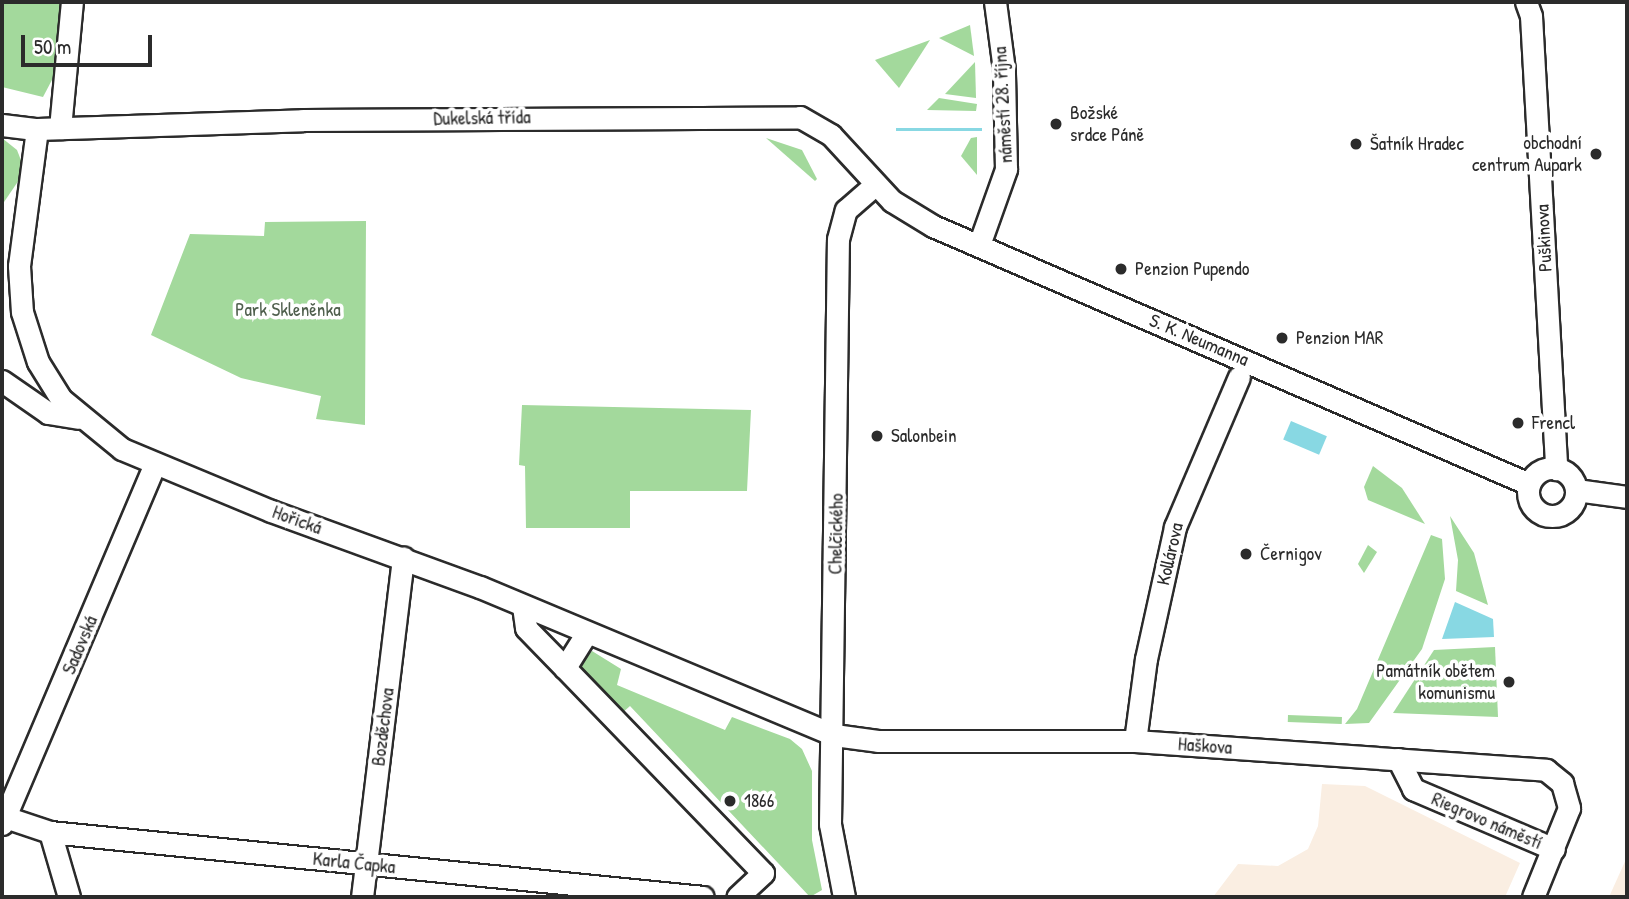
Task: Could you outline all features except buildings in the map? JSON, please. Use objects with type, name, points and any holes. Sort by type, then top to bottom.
[{"type":"street","points":[[60,128],[72,2]]},
{"type":"street","name":"náměstí 28. října","points":[[979,246],[1006,169],[1004,70],[995,2]]},
{"type":"street","name":"Puškinova","points":[[1530,4],[1556,468]]},
{"type":"street","name":"Dukelská třída","points":[[2,125],[37,129],[775,114],[800,117],[821,127],[875,185]]},
{"type":"street","name":"Hořická","points":[[37,129],[10,293],[38,362],[61,399],[79,418],[122,449],[155,464],[403,557],[834,735]]},
{"type":"street","name":"S. K. Neumanna","points":[[875,185],[911,215],[1530,484]]},
{"type":"street","name":"Chelčického","points":[[844,897],[830,824],[834,735],[838,226],[846,210],[875,185]]},
{"type":"street","name":"Kollárova","points":[[1135,741],[1146,659],[1175,527],[1239,377]]},
{"type":"street","name":"Hořická","points":[[2,381],[48,413],[79,418]]},
{"type":"street","name":"Sadovská","points":[[3,820],[155,464]]},
{"type":"street","points":[[1556,468],[1567,473],[1576,490],[1570,508],[1552,516],[1532,506],[1530,484],[1538,473],[1556,468]]},
{"type":"street","points":[[1576,490],[1627,497]]},
{"type":"street","name":"Bozděchova","points":[[362,897],[403,557]]},
{"type":"street","points":[[523,606],[522,624],[763,873],[737,897]]},
{"type":"street","points":[[565,668],[586,634]]},
{"type":"street","name":"Haškova","points":[[834,735],[878,741],[1135,741],[1535,768],[1556,776],[1565,792],[1569,808],[1554,849]]},
{"type":"street","name":"Riegrovo náměstí","points":[[1398,759],[1413,789],[1554,849]]},
{"type":"street","name":"Karla Čapka","points":[[3,820],[50,832],[703,897]]},
{"type":"street","points":[[50,832],[69,897]]},
{"type":"street","points":[[1533,897],[1554,849]]},
{"type":"shaded area","points":[[1322,784],[1365,786],[1520,863],[1505,897],[1213,897],[1238,864],[1278,866],[1308,849],[1318,826]]},
{"type":"shaded area","points":[[1627,857],[1627,897],[1609,897]]},
{"type":"green space","points":[[2,2],[61,2],[53,78],[43,97],[2,87]]},
{"type":"green space","points":[[970,25],[974,56],[939,38]]},
{"type":"green space","points":[[930,40],[899,88],[875,60]]},
{"type":"green space","points":[[975,62],[976,98],[945,94]]},
{"type":"green space","points":[[939,98],[977,104],[976,111],[927,110]]},
{"type":"green space","points":[[977,137],[977,175],[961,156],[971,138]]},
{"type":"green space","points":[[2,138],[17,150],[22,163],[21,177],[2,205]]},
{"type":"green space","points":[[766,138],[802,150],[817,179],[815,181]]},
{"type":"green space","name":"Park Skleněnka","points":[[366,221],[365,425],[316,419],[321,396],[241,378],[151,335],[190,234],[264,236],[265,222]]},
{"type":"green space","points":[[522,405],[751,410],[747,491],[630,491],[630,528],[526,528],[525,466],[519,465]]},
{"type":"green space","points":[[1373,466],[1402,488],[1425,524],[1368,500],[1364,487]]},
{"type":"green space","points":[[1450,516],[1474,553],[1488,605],[1456,591],[1458,560]]},
{"type":"green space","points":[[1431,535],[1442,539],[1445,579],[1422,649],[1369,723],[1345,724],[1357,709]]},
{"type":"green space","points":[[1368,545],[1377,552],[1364,573],[1358,564]]},
{"type":"green space","points":[[1495,647],[1498,717],[1393,713],[1434,650]]},
{"type":"green space","points":[[592,651],[621,669],[617,685],[725,730],[732,717],[790,739],[802,749],[812,771],[812,840],[822,890],[810,897],[630,706],[621,714],[581,673],[579,664]]},
{"type":"green space","points":[[1288,715],[1342,717],[1342,724],[1288,722]]},
{"type":"water","points":[[896,128],[982,128],[982,131],[896,131]]},
{"type":"water","points":[[1291,421],[1327,436],[1319,455],[1283,439]]},
{"type":"water","points":[[1455,602],[1493,619],[1494,637],[1442,639]]},
{"type":"place","name":"Božské srdce Páně","points":[[1056,124]]},
{"type":"place","name":"Šatník Hradec","points":[[1356,144]]},
{"type":"place","name":"obchodní centrum Aupark","points":[[1596,154]]},
{"type":"place","name":"Penzion Pupendo","points":[[1121,269]]},
{"type":"place","name":"Penzion MAR","points":[[1282,338]]},
{"type":"place","name":"Frencl","points":[[1518,423]]},
{"type":"place","name":"Salonbein","points":[[877,436]]},
{"type":"place","name":"Černigov","points":[[1246,554]]},
{"type":"place","name":"Památník obětem komunismu","points":[[1509,682]]},
{"type":"place","name":"1866","points":[[730,801]]}]
